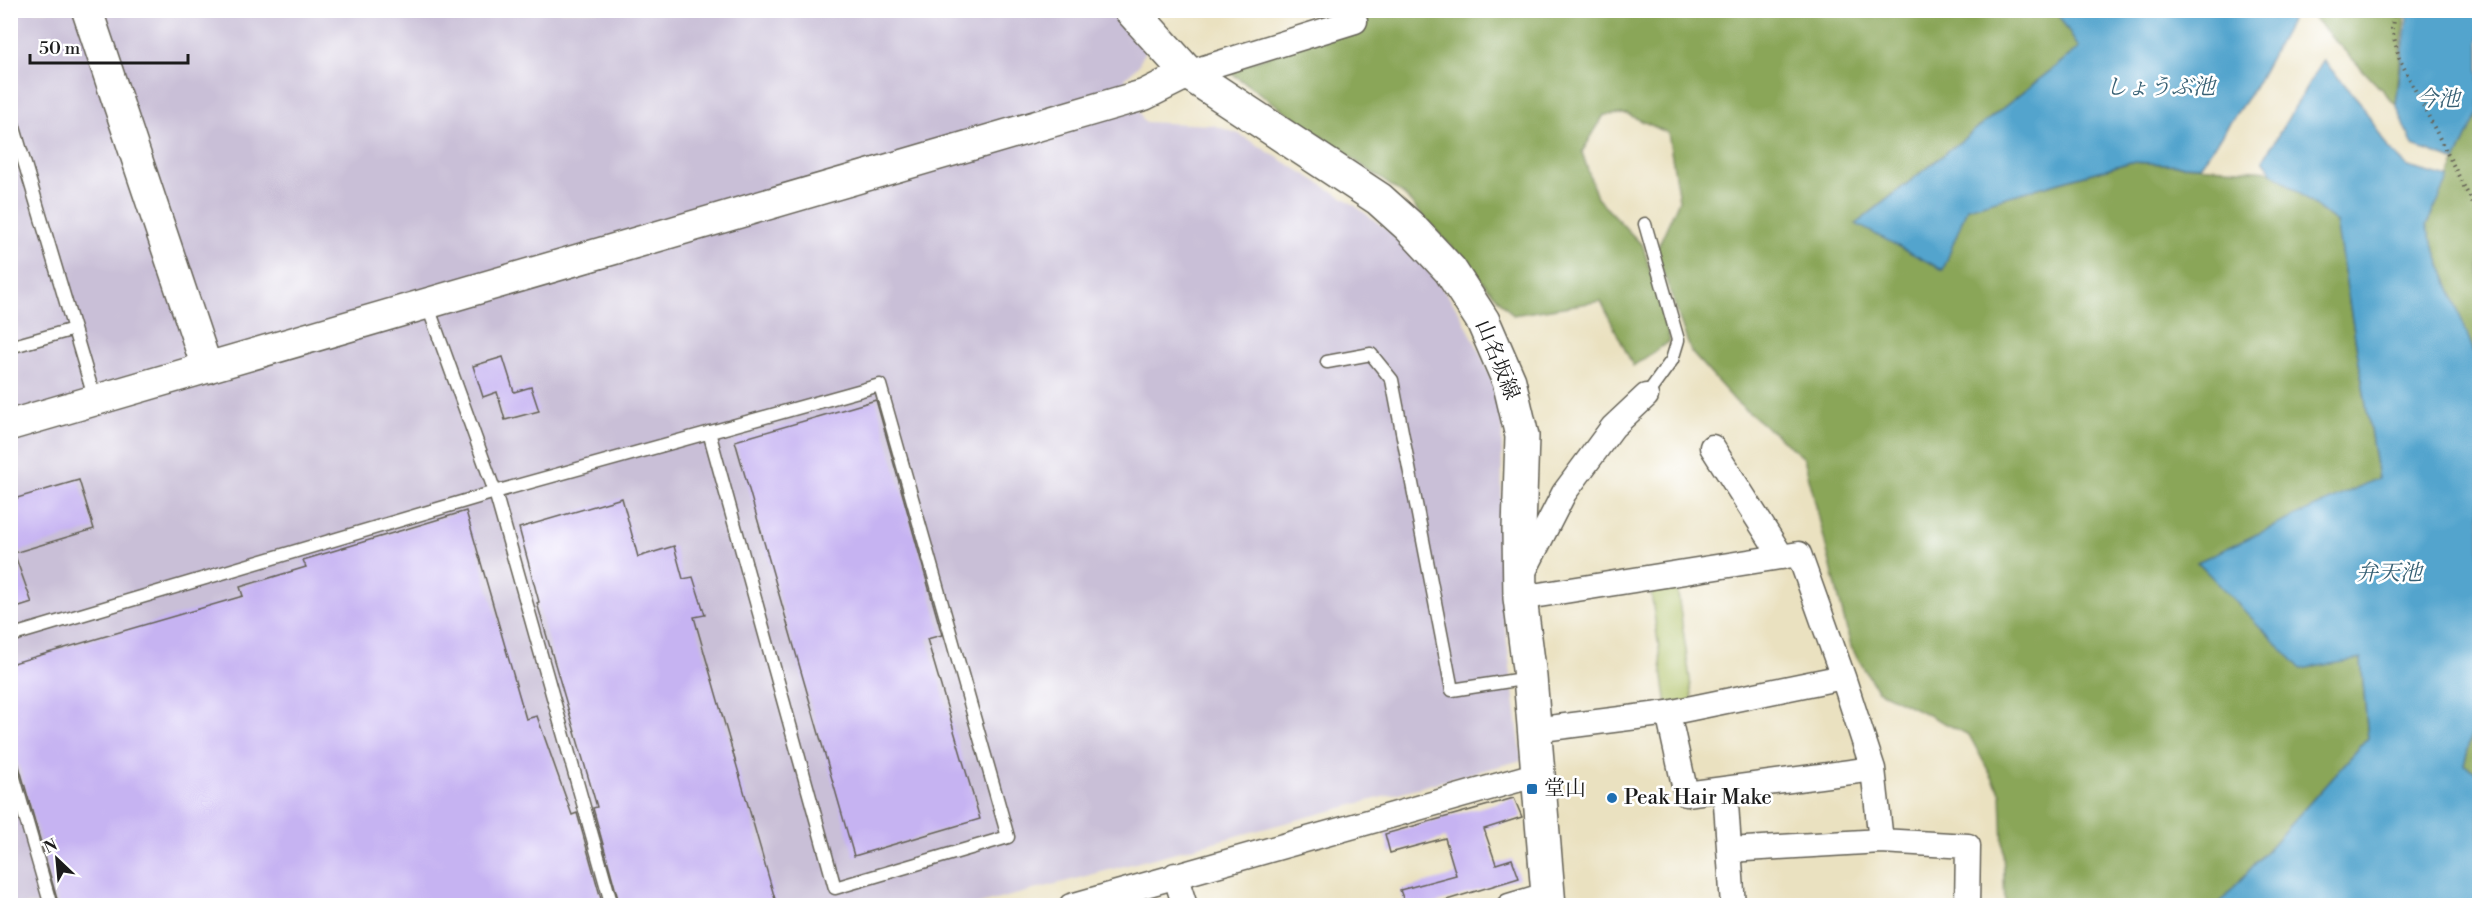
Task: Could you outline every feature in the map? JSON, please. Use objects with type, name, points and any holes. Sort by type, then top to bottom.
[{"type":"main road","name":"山名坂線","points":[[1131,10],[1188,73],[1379,199],[1409,226],[1450,270],[1483,321],[1505,371],[1522,436],[1519,590],[1530,677],[1549,900]]},
{"type":"street","points":[[87,10],[207,368]]},
{"type":"street","points":[[10,426],[1119,102],[1154,91],[1188,73],[1354,21],[1351,10]]},
{"type":"street","points":[[1519,590],[1564,493],[1613,427],[1646,396]]},
{"type":"street","points":[[1712,447],[1782,557]]},
{"type":"street","points":[[1519,590],[1799,554],[1873,769],[1881,841]]},
{"type":"street","points":[[1534,730],[1668,713],[1843,677]]},
{"type":"street","points":[[1668,713],[1686,794],[1873,769]]},
{"type":"street","points":[[1071,906],[1538,774]]},
{"type":"street","points":[[1725,789],[1733,906]]},
{"type":"street","points":[[1729,850],[1881,841],[1968,846],[1968,906]]},
{"type":"street","points":[[1175,875],[1185,906]]},
{"type":"street","points":[[1509,906],[1549,900]]},
{"type":"lane","points":[[10,114],[95,400]]},
{"type":"lane","points":[[1644,224],[1678,340],[1671,360],[1646,396]]},
{"type":"lane","points":[[427,304],[495,492],[612,906]]},
{"type":"lane","points":[[10,347],[74,329]]},
{"type":"lane","points":[[1327,362],[1371,354],[1392,380],[1452,690],[1530,677]]},
{"type":"lane","points":[[10,636],[495,492],[709,432],[880,385],[1008,837],[835,888],[709,432]]},
{"type":"lane","points":[[10,764],[51,906]]},
{"type":"path","points":[[2394,10],[2392,30],[2399,58],[2480,218]]},
{"type":"shaded area","points":[[10,11],[1116,11],[1147,47],[1138,66],[1125,78],[1144,122],[1213,125],[1239,134],[1347,200],[1392,233],[1428,268],[1460,313],[1495,388],[1502,424],[1501,596],[1522,760],[977,905],[11,905]]},
{"type":"green space","points":[[1372,11],[2056,11],[2079,48],[1857,223],[1967,208],[2132,162],[2271,171],[2336,222],[2378,479],[2197,562],[2361,659],[2368,738],[2218,905],[2005,905],[2001,794],[1969,735],[1877,690],[1851,647],[1804,458],[1736,402],[1691,352],[1656,251],[1679,200],[1668,133],[1627,114],[1604,115],[1582,152],[1597,198],[1643,246],[1670,341],[1633,366],[1601,301],[1513,315],[1404,195],[1228,71],[1372,17]]},
{"type":"green space","points":[[2307,11],[2405,11],[2396,105]]},
{"type":"green space","points":[[2479,111],[2479,362],[2477,362],[2426,226]]},
{"type":"green space","points":[[1675,573],[1694,708],[1668,713],[1649,578]]},
{"type":"green space","points":[[2479,703],[2479,774],[2464,765]]},
{"type":"water","name":"しょうぶ池","points":[[2056,11],[2296,11],[2254,88],[2200,166],[2131,162],[1967,208],[1943,270],[1856,224],[2079,48]]},
{"type":"water","name":"今池","points":[[2408,11],[2479,11],[2479,111],[2456,161],[2413,146],[2396,105]]},
{"type":"water","name":"弁天池","points":[[2323,60],[2360,102],[2388,148],[2408,167],[2449,178],[2426,226],[2479,365],[2480,703],[2464,765],[2479,774],[2479,905],[2218,905],[2368,738],[2361,659],[2301,669],[2197,562],[2378,478],[2336,222],[2271,171],[2263,160]]},
{"type":"building","points":[[503,357],[514,392],[531,387],[539,411],[505,420],[497,392],[483,397],[473,366]]},
{"type":"building","points":[[876,400],[942,635],[927,639],[980,819],[854,856],[735,441]]},
{"type":"building","points":[[79,480],[94,529],[14,553],[32,603],[10,610],[10,500]]},
{"type":"building","points":[[622,498],[638,557],[674,546],[683,579],[693,577],[705,615],[694,617],[777,906],[620,906],[593,808],[597,807],[537,603],[539,602],[519,528]]},
{"type":"building","points":[[466,511],[526,719],[537,716],[572,815],[577,813],[603,906],[59,906],[18,762],[10,751],[10,664],[243,596],[240,587],[306,567],[303,560]]},
{"type":"building","points":[[1514,798],[1522,817],[1484,829],[1496,864],[1512,859],[1519,878],[1427,906],[1406,906],[1400,890],[1456,875],[1445,838],[1390,853],[1385,834]]},
{"type":"place","name":"堂山","points":[[1532,789]]},
{"type":"place","name":"Peak Hair Make","points":[[1612,798]]}]
